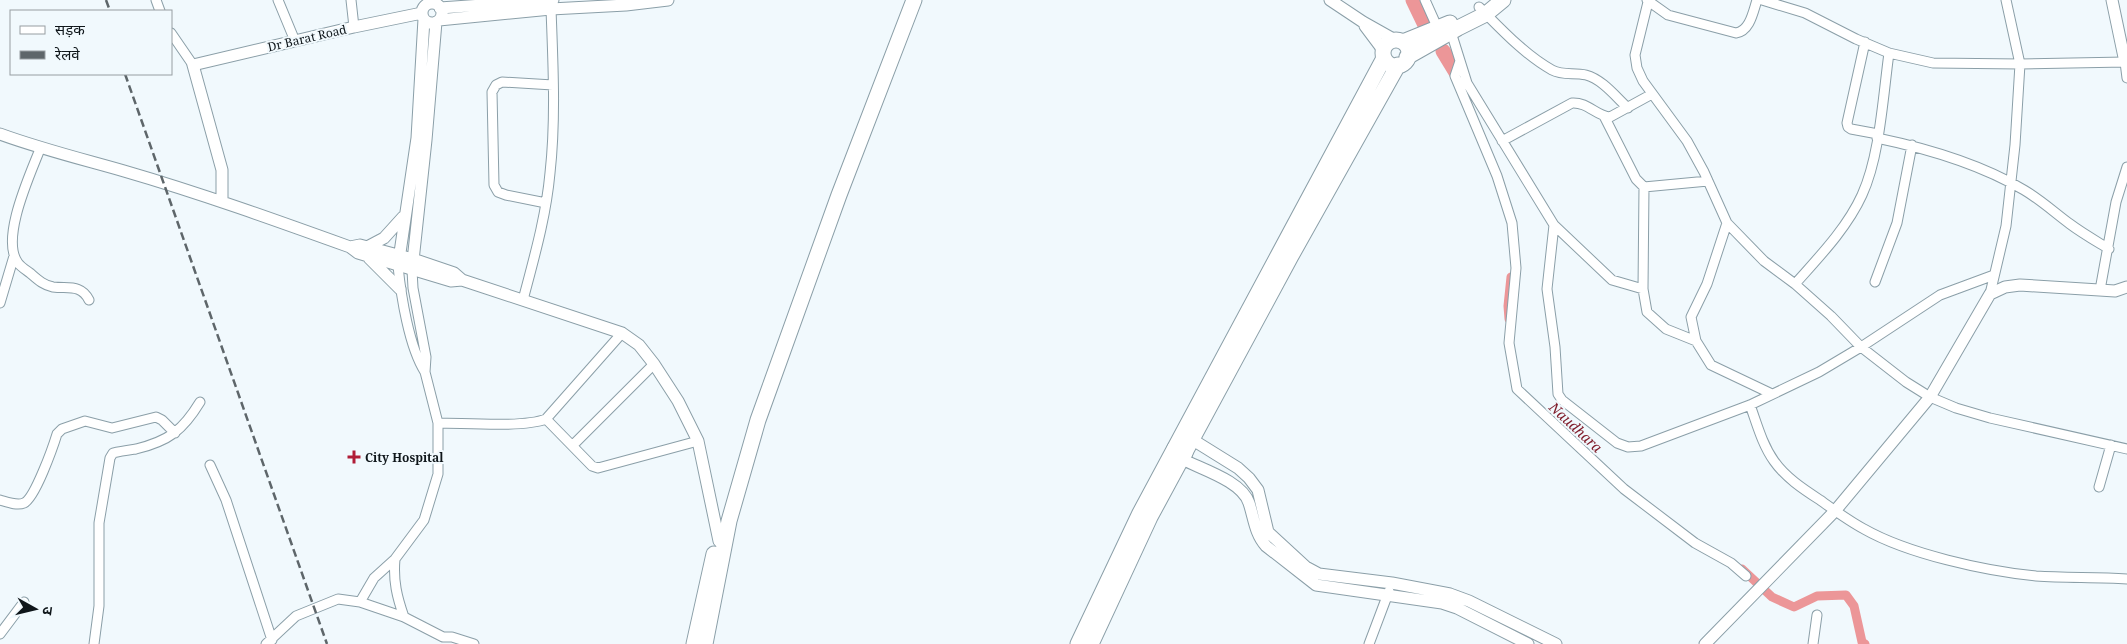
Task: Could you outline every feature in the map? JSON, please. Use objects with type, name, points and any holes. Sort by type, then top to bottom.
[{"type":"main road","points":[[705,644],[722,544],[758,420],[859,140],[914,0]]},
{"type":"main road","points":[[1384,54],[1390,64],[1403,61],[1444,30],[1485,7],[1503,0]]},
{"type":"main road","points":[[1091,644],[1181,454],[1388,43],[1444,30]]},
{"type":"main road","points":[[1078,644],[1140,513],[1193,440],[1291,256],[1403,61],[1408,49],[1399,41]]},
{"type":"main road","points":[[694,644],[711,563],[722,544]]},
{"type":"street","points":[[278,0],[295,41]]},
{"type":"street","points":[[351,0],[354,27]]},
{"type":"street","name":"Dr Barat Road","points":[[193,65],[430,7],[552,4],[626,5],[668,0]]},
{"type":"street","points":[[1330,0],[1363,22],[1399,41]]},
{"type":"street","points":[[1425,0],[1444,30],[1460,61],[1467,83],[1554,225],[1612,280],[1643,290]]},
{"type":"street","points":[[1757,0],[1747,27],[1742,32],[1668,15],[1647,1],[1635,55],[1636,68],[1652,94],[1687,141],[1727,222],[1764,261],[1795,284],[1831,316],[1861,347],[1916,390],[1956,408],[1990,418],[2127,449]]},
{"type":"street","points":[[1762,0],[1804,13],[1889,52],[1933,63],[2126,62]]},
{"type":"street","points":[[1705,644],[1835,511],[1930,397],[1990,294],[2006,226],[2020,64],[2006,0]]},
{"type":"street","points":[[2112,0],[2126,62],[2127,78]]},
{"type":"street","points":[[523,300],[541,232],[550,173],[554,85],[552,4]]},
{"type":"street","name":"Dr Barat Road","points":[[437,21],[552,4]]},
{"type":"street","points":[[360,602],[374,578],[395,560],[424,520],[438,474],[438,423],[425,372],[418,361],[400,289],[398,260],[417,138],[430,7],[442,14],[437,21],[413,264],[414,288],[426,358],[425,372]]},
{"type":"street","points":[[1485,7],[1536,60],[1553,71],[1585,75],[1596,80],[1628,108]]},
{"type":"street","points":[[1363,22],[1384,54]]},
{"type":"street","points":[[172,34],[193,65],[222,170],[222,201]]},
{"type":"street","points":[[1864,42],[1847,123],[1848,127],[1956,159],[2011,183],[2025,190],[2073,226],[2109,249]]},
{"type":"street","points":[[1795,284],[1848,219],[1862,196],[1871,171],[1889,52]]},
{"type":"street","points":[[1460,61],[1455,76],[1497,176],[1512,223],[1516,268],[1509,343],[1517,389],[1624,489],[1695,543],[1731,563],[1746,576]]},
{"type":"street","points":[[546,203],[506,195],[498,192],[494,185],[492,92],[496,85],[502,82],[554,85]]},
{"type":"street","points":[[1502,141],[1572,103],[1580,102],[1604,116],[1610,117],[1652,94]]},
{"type":"street","points":[[1604,116],[1636,179],[1644,187],[1643,290],[1647,312],[1666,329],[1696,342]]},
{"type":"street","points":[[0,134],[40,149],[124,171],[222,201],[350,247],[358,254],[367,251],[394,230],[405,214]]},
{"type":"street","points":[[1875,282],[1896,223],[1912,145]]},
{"type":"street","points":[[40,149],[14,223],[12,240],[14,256],[18,264],[43,284],[79,288],[85,292],[89,300]]},
{"type":"street","points":[[2100,290],[2109,249],[2116,202],[2127,166]]},
{"type":"street","points":[[1644,187],[1708,181]]},
{"type":"street","points":[[1727,222],[1707,284],[1691,317],[1696,342],[1711,365],[1772,394]]},
{"type":"street","points":[[1554,225],[1547,289],[1555,347],[1558,394],[1562,400],[1617,443],[1628,447],[1642,446],[1750,405],[1819,372],[1940,295],[1994,275]]},
{"type":"street","points":[[367,251],[413,264],[454,272],[462,280],[622,333],[638,345],[654,364],[678,401],[698,441],[722,544]]},
{"type":"street","points":[[367,251],[400,289]]},
{"type":"street","points":[[0,303],[14,256]]},
{"type":"street","points":[[1990,294],[2005,287],[2020,286],[2115,291],[2127,286]]},
{"type":"street","points":[[438,423],[520,424],[537,423],[546,419],[622,333]]},
{"type":"street","points":[[573,445],[654,364]]},
{"type":"street","points":[[94,644],[99,606],[99,523],[110,458],[113,454],[137,448],[175,433],[190,419],[200,402]]},
{"type":"street","points":[[1750,405],[1761,437],[1774,460],[1786,474],[1835,511],[1865,530],[1890,542],[1919,552],[1975,566],[2036,576],[2127,579]]},
{"type":"street","points":[[0,500],[17,504],[29,498],[39,479],[57,434],[62,429],[85,421],[92,421],[107,428],[112,428],[156,417],[162,420],[175,433]]},
{"type":"street","points":[[546,419],[592,466],[598,468],[698,441]]},
{"type":"street","points":[[1193,440],[1238,468],[1249,478],[1258,490],[1268,532],[1306,567],[1319,574],[1333,577],[1392,583],[1450,594],[1469,601],[1556,644]]},
{"type":"street","points":[[2099,487],[2111,445]]},
{"type":"street","points":[[1181,454],[1235,484],[1245,492],[1260,540],[1308,580],[1326,587],[1442,603],[1457,608],[1528,644]]},
{"type":"street","points":[[210,465],[226,500],[269,642],[296,616],[338,599],[360,602],[404,617],[445,641],[452,637],[474,644]]},
{"type":"street","points":[[395,560],[394,579],[397,598],[404,617]]},
{"type":"street","points":[[1369,644],[1392,583]]},
{"type":"street","points":[[0,634],[24,602]]},
{"type":"street","points":[[1813,644],[1817,615]]},
{"type":"waterway","points":[[1413,0],[1425,25]]},
{"type":"waterway","points":[[1443,51],[1457,74]]},
{"type":"waterway","name":"Naudhara","points":[[1509,319],[1508,306],[1511,277]]},
{"type":"waterway","name":"Naudhara","points":[[1742,569],[1772,597],[1794,607],[1817,596],[1846,595],[1854,606],[1862,642],[1865,644]]},
{"type":"railway","points":[[106,0],[110,10]]},
{"type":"railway","points":[[125,75],[327,644]]},
{"type":"place","name":"City Hospital","points":[[354,457]]}]
